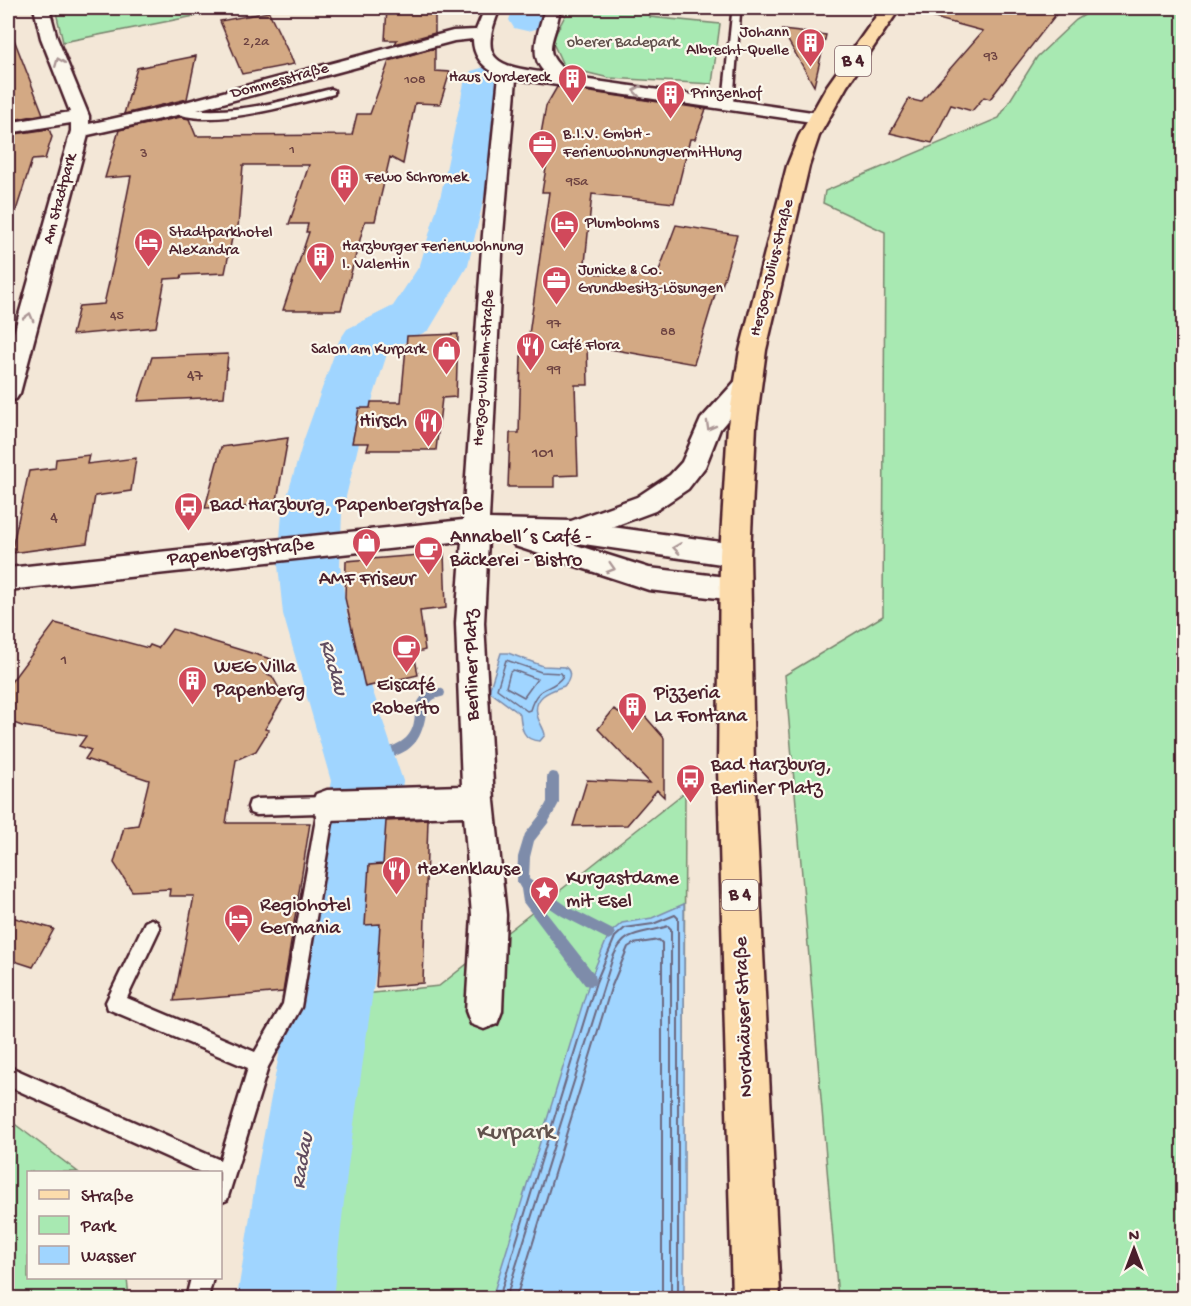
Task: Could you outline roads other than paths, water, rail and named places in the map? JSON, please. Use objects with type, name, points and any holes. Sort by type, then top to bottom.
[{"type":"main road","name":"Herzog-Julius-Straße","points":[[735,572],[742,425],[748,382],[761,314],[794,182],[810,136],[819,118],[837,86],[891,8]]},
{"type":"main road","name":"Nordhäuser Straße","points":[[735,572],[738,823],[756,1299]]},
{"type":"street","points":[[40,8],[80,124]]},
{"type":"street","points":[[492,8],[480,34],[483,52],[488,62],[516,74],[819,118]]},
{"type":"street","points":[[553,8],[542,50],[549,68],[569,81]]},
{"type":"street","name":"Dommesstraße","points":[[8,128],[80,124],[177,110],[453,36],[480,34]]},
{"type":"street","name":"Herzog-Wilhelm-Straße","points":[[475,529],[491,248],[516,74]]},
{"type":"street","name":"Am Stadtpark","points":[[8,393],[80,124]]},
{"type":"street","points":[[571,531],[646,504],[679,482],[693,467],[709,425],[748,382]]},
{"type":"street","points":[[475,529],[571,531],[735,572]]},
{"type":"street","points":[[475,529],[544,545],[649,579],[735,572]]},
{"type":"street","name":"Papenbergstraße","points":[[8,579],[475,529]]},
{"type":"street","name":"Berliner Platz","points":[[475,529],[470,623],[478,801],[489,915],[484,1011]]},
{"type":"street","points":[[327,805],[478,801]]},
{"type":"lane","points":[[728,103],[736,14]]},
{"type":"lane","points":[[177,110],[193,115],[257,111],[331,92]]},
{"type":"lane","points":[[222,1185],[259,1063],[292,1008],[327,805],[256,807]]},
{"type":"lane","points":[[151,928],[115,1002],[259,1063]]},
{"type":"lane","points":[[8,1076],[221,1171]]},
{"type":"lane","points":[[197,1299],[202,1279]]},
{"type":"water","points":[[501,653],[508,653],[543,666],[565,667],[569,671],[569,679],[564,686],[547,693],[539,700],[536,711],[545,735],[540,741],[526,736],[522,729],[520,714],[489,691]]},
{"type":"water","points":[[684,904],[684,1298],[492,1298],[590,980],[609,934],[622,923],[652,918]]},
{"type":"waterway","name":"Radau","points":[[527,20],[531,8]]},
{"type":"waterway","name":"Radau","points":[[285,1298],[303,1166],[367,781],[315,614],[309,565],[312,513],[332,439],[365,341],[411,318],[444,265],[463,194],[485,79]]},
{"type":"waterway","points":[[361,759],[393,751],[407,744],[416,733],[425,700],[431,695],[440,693]]},
{"type":"waterway","points":[[523,882],[524,857],[529,838],[553,803],[553,777]]},
{"type":"waterway","points":[[523,882],[566,912],[609,934]]},
{"type":"waterway","points":[[523,882],[527,887],[527,898],[590,980]]},
{"type":"place","name":"Johann Albrecht-Quelle","points":[[810,68]]},
{"type":"place","name":"Haus Vordereck","points":[[572,104]]},
{"type":"place","name":"Prinzenhof","points":[[670,120]]},
{"type":"place","name":"B.I.V. GmbH - Ferienwohnungvermittlung","points":[[542,170]]},
{"type":"place","name":"Fewo Schromek","points":[[344,204]]},
{"type":"place","name":"Plumbohms","points":[[564,250]]},
{"type":"place","name":"Stadtparkhotel Alexandra","points":[[148,268]]},
{"type":"place","name":"Harzburger Ferienwohnung I. Valentin","points":[[321,282]]},
{"type":"place","name":"Junicke & Co. Grundbesitz-Lösungen","points":[[557,306]]},
{"type":"place","name":"Café Flora","points":[[530,372]]},
{"type":"place","name":"Salon am Kurpark","points":[[447,376]]},
{"type":"place","name":"Hirsch","points":[[428,448]]},
{"type":"place","name":"Bad Harzburg, Papenbergstraße","points":[[189,532]]},
{"type":"place","name":"AMF Friseur","points":[[367,568]]},
{"type":"place","name":"Annabell´s Café - Bäckerei - Bistro","points":[[429,576]]},
{"type":"place","name":"Eiscafé Roberto","points":[[406,674]]},
{"type":"place","name":"WEG Villa Papenberg","points":[[193,706]]},
{"type":"place","name":"Pizzeria La Fontana","points":[[633,732]]},
{"type":"place","name":"Bad Harzburg, Berliner Platz","points":[[690,804]]},
{"type":"place","name":"Hexenklause","points":[[396,896]]},
{"type":"place","name":"Kurgastdame mit Esel","points":[[545,916]]},
{"type":"place","name":"Regiohotel Germania","points":[[239,944]]},
{"type":"park label","name":"oberer Badepark","points":[[623,43]]},
{"type":"park label","name":"Kurpark","points":[[516,1133]]}]
